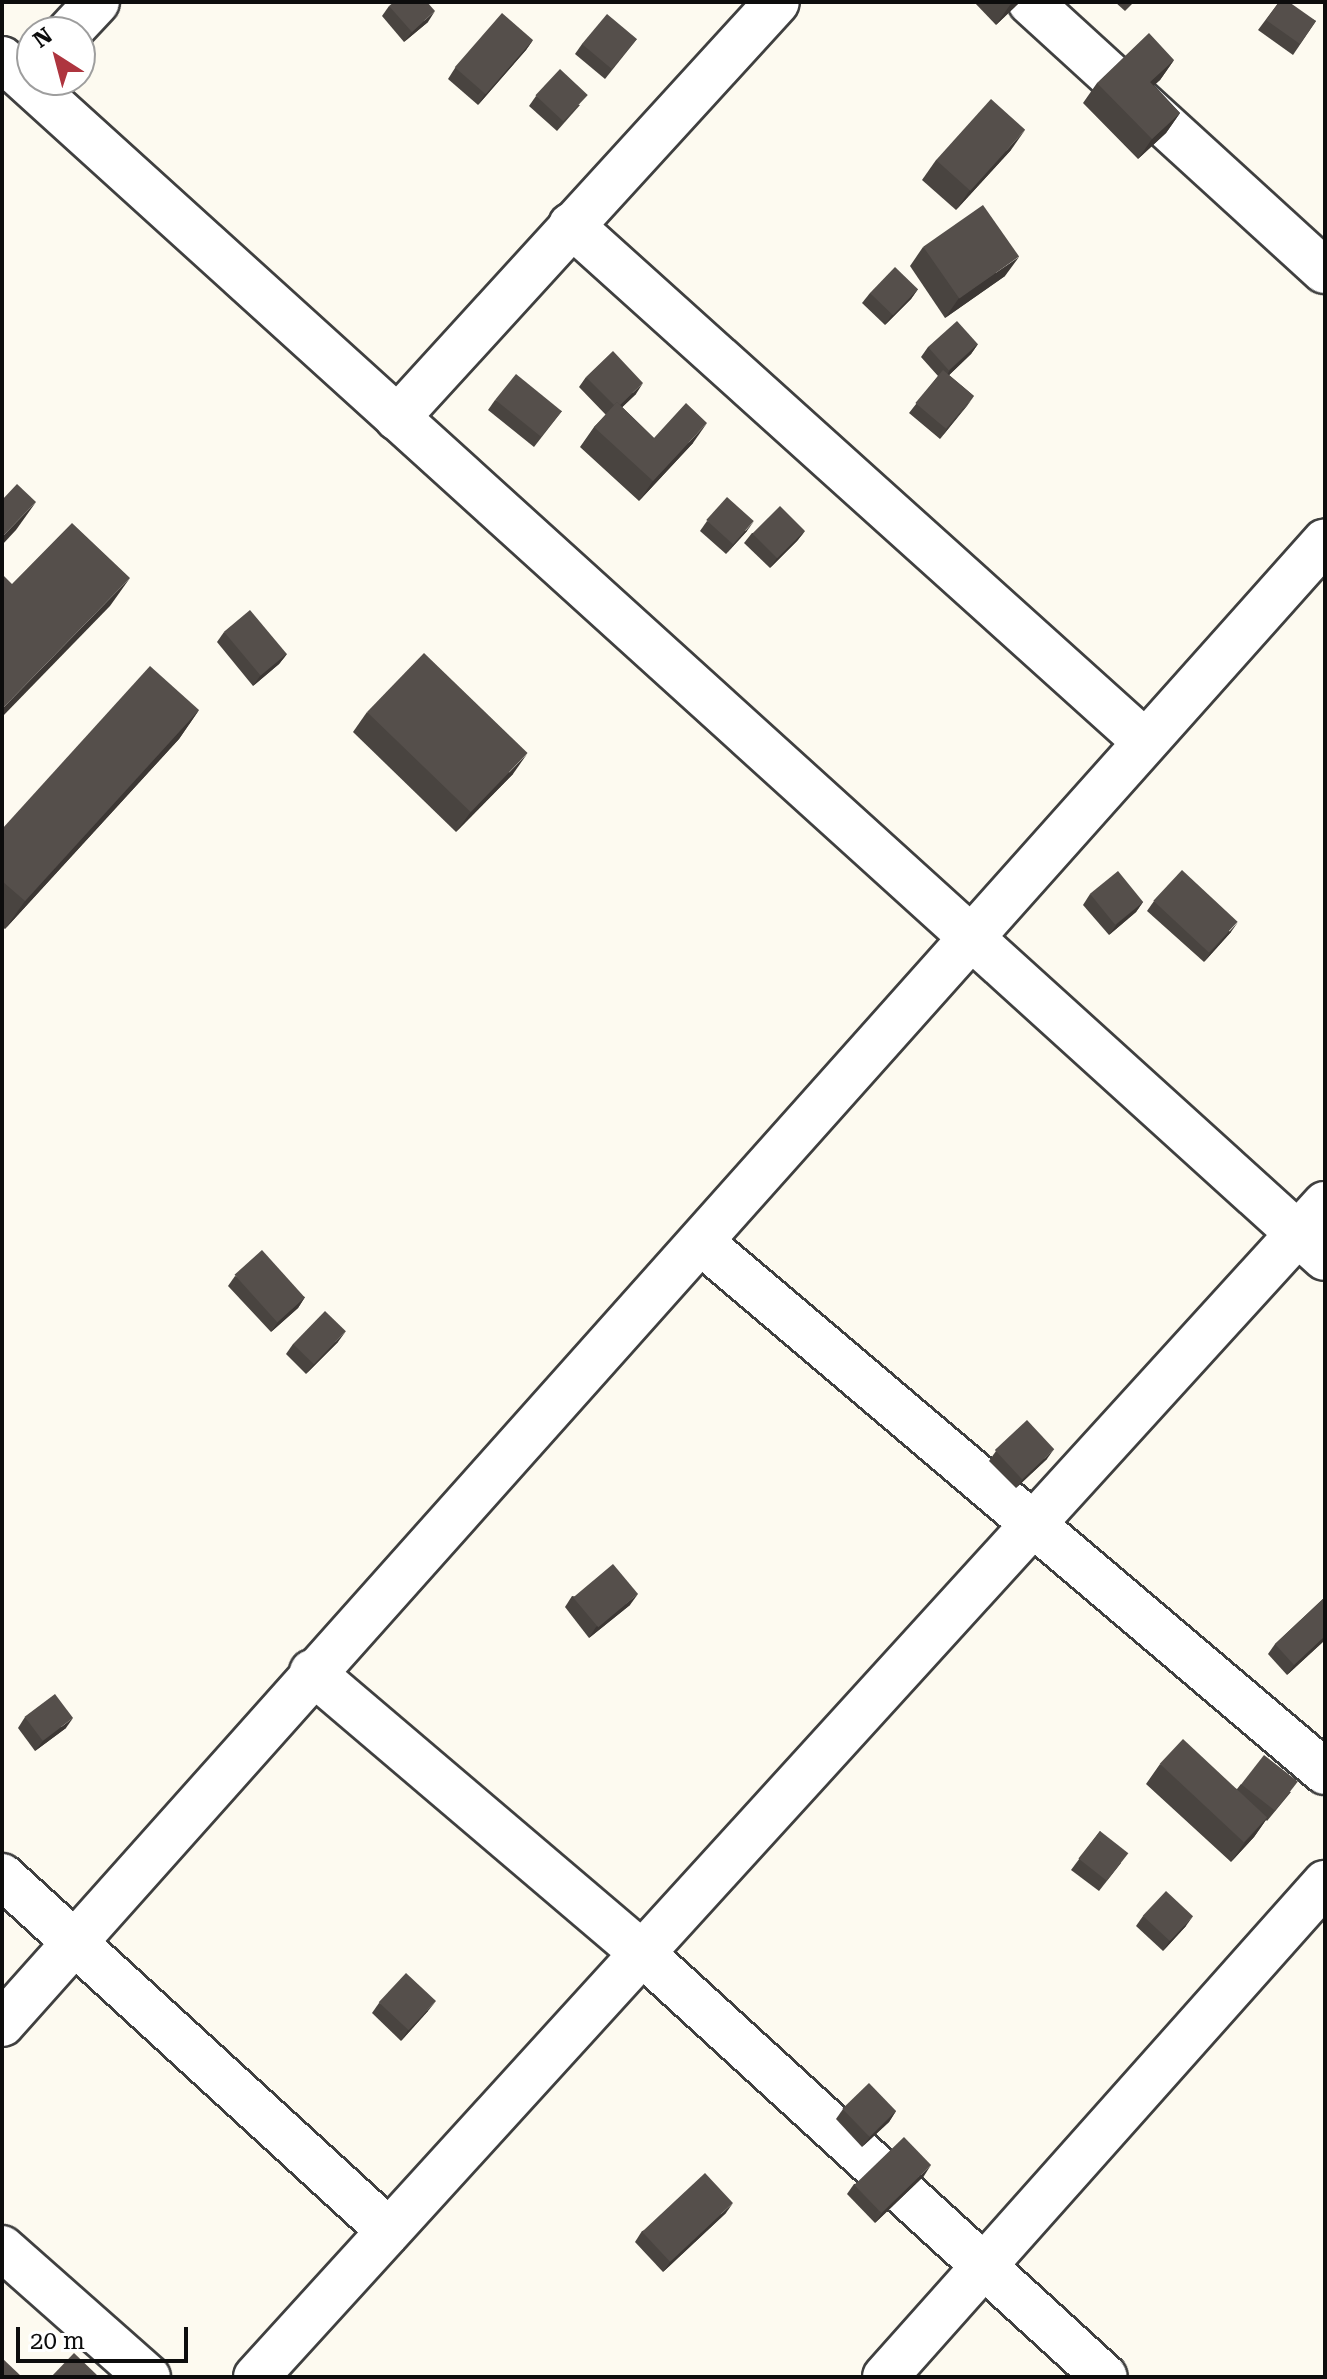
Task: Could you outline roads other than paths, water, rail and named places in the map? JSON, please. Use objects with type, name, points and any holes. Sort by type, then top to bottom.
[{"type":"street","points":[[397,418],[777,2]]},
{"type":"street","points":[[1030,2],[1325,271]]},
{"type":"street","points":[[15,80],[397,418],[968,935],[1316,1232],[1030,1524],[256,2377]]},
{"type":"street","points":[[571,225],[1144,741]]},
{"type":"street","points":[[2,2024],[312,1672],[703,1244],[968,935],[1325,541]]},
{"type":"street","points":[[703,1244],[1325,1772]]},
{"type":"street","points":[[312,1672],[643,1954],[1105,2377]]},
{"type":"street","points":[[2,1876],[389,2231]]},
{"type":"street","points":[[885,2377],[1325,1883]]},
{"type":"street","points":[[2,2248],[148,2377]]}]
